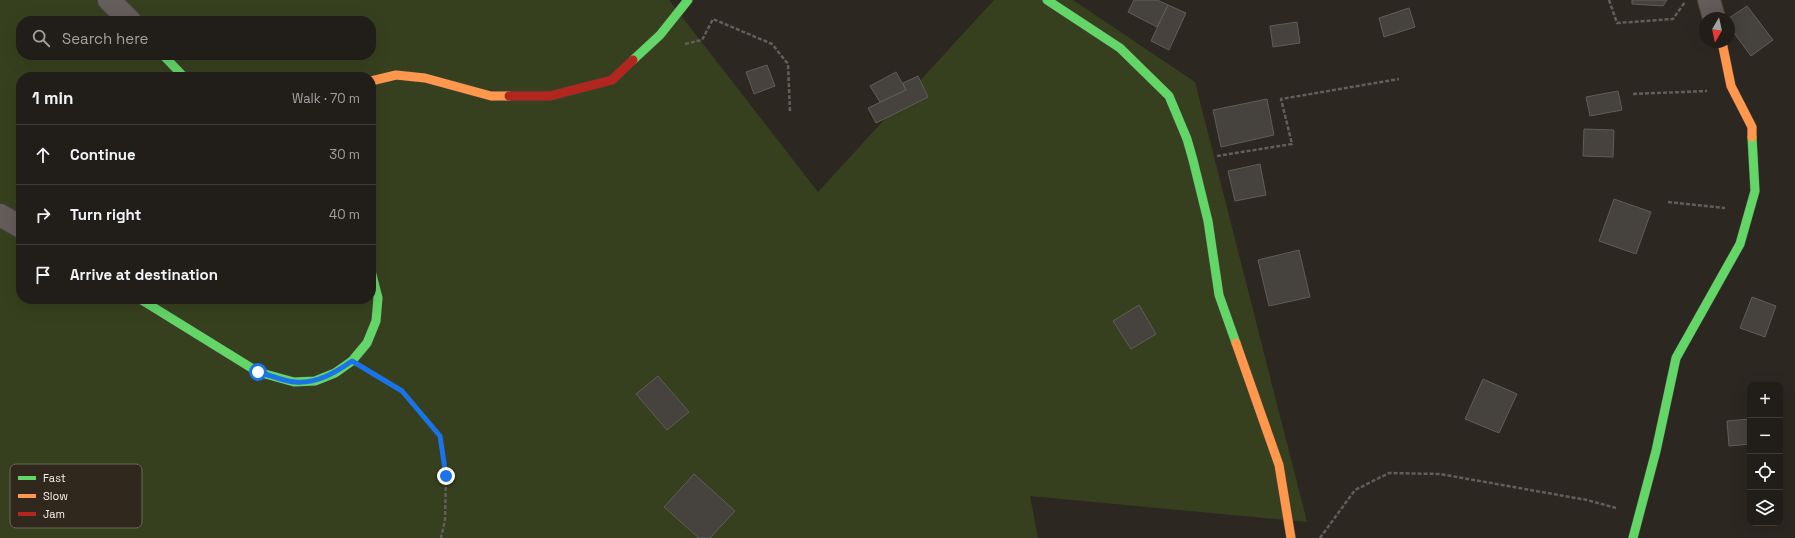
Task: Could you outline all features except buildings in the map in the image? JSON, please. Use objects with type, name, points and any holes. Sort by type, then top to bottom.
[{"type":"street","points":[[110,0],[125,16]]},
{"type":"street","points":[[376,80],[396,75],[424,78],[491,96],[550,96],[612,80],[660,35],[688,0]]},
{"type":"street","points":[[1047,0],[1120,48],[1168,96],[1188,139],[1208,221],[1219,295],[1279,465],[1291,538]]},
{"type":"street","points":[[1709,0],[1712,12]]},
{"type":"street","points":[[1633,538],[1656,450],[1676,358],[1740,244],[1755,191],[1752,127],[1734,90],[1724,48]]},
{"type":"street","points":[[168,60],[179,72]]},
{"type":"street","points":[[0,215],[16,224]]},
{"type":"street","points":[[148,304],[258,372],[294,382],[315,381],[335,373],[352,361],[367,343],[376,321],[378,298],[376,290]]},
{"type":"path","points":[[1609,0],[1617,23],[1673,19],[1687,0]]},
{"type":"path","points":[[678,46],[702,40],[712,19],[772,44],[788,64],[790,112]]},
{"type":"path","points":[[1193,160],[1292,144],[1281,99],[1398,79]]},
{"type":"path","points":[[1633,94],[1734,90]]},
{"type":"path","points":[[1668,202],[1750,211]]},
{"type":"path","points":[[352,361],[402,391],[440,436],[446,476],[445,520],[441,538]]},
{"type":"path","points":[[1320,538],[1354,490],[1389,473],[1440,474],[1588,500],[1640,514]]},
{"type":"green space","points":[[0,0],[669,0],[818,192],[994,0],[1073,0],[1195,82],[1307,522],[1030,496],[1038,538],[0,538]]},
{"type":"traffic: fast","points":[[633,60],[660,35],[688,0]]},
{"type":"traffic: fast","points":[[1047,0],[1120,48],[1169,96],[1187,139],[1193,160],[1208,221],[1219,295],[1236,343]]},
{"type":"traffic: fast","points":[[168,60],[179,72]]},
{"type":"traffic: fast","points":[[1633,538],[1656,451],[1676,358],[1740,244],[1755,191],[1752,137]]},
{"type":"traffic: fast","points":[[148,304],[258,372],[294,382],[315,381],[335,373],[352,361],[367,343],[376,321],[378,298],[376,290]]},
{"type":"traffic: slow","points":[[1723,48],[1731,86],[1752,127],[1752,137]]},
{"type":"traffic: slow","points":[[376,80],[396,75],[425,78],[491,96],[509,96]]},
{"type":"traffic: slow","points":[[1236,343],[1279,465],[1291,538]]},
{"type":"traffic: jam","points":[[509,96],[550,96],[612,80],[633,60]]},
{"type":"route","points":[[258,372],[294,382],[315,381],[335,373],[352,361],[402,391],[440,436],[446,476]]}]
